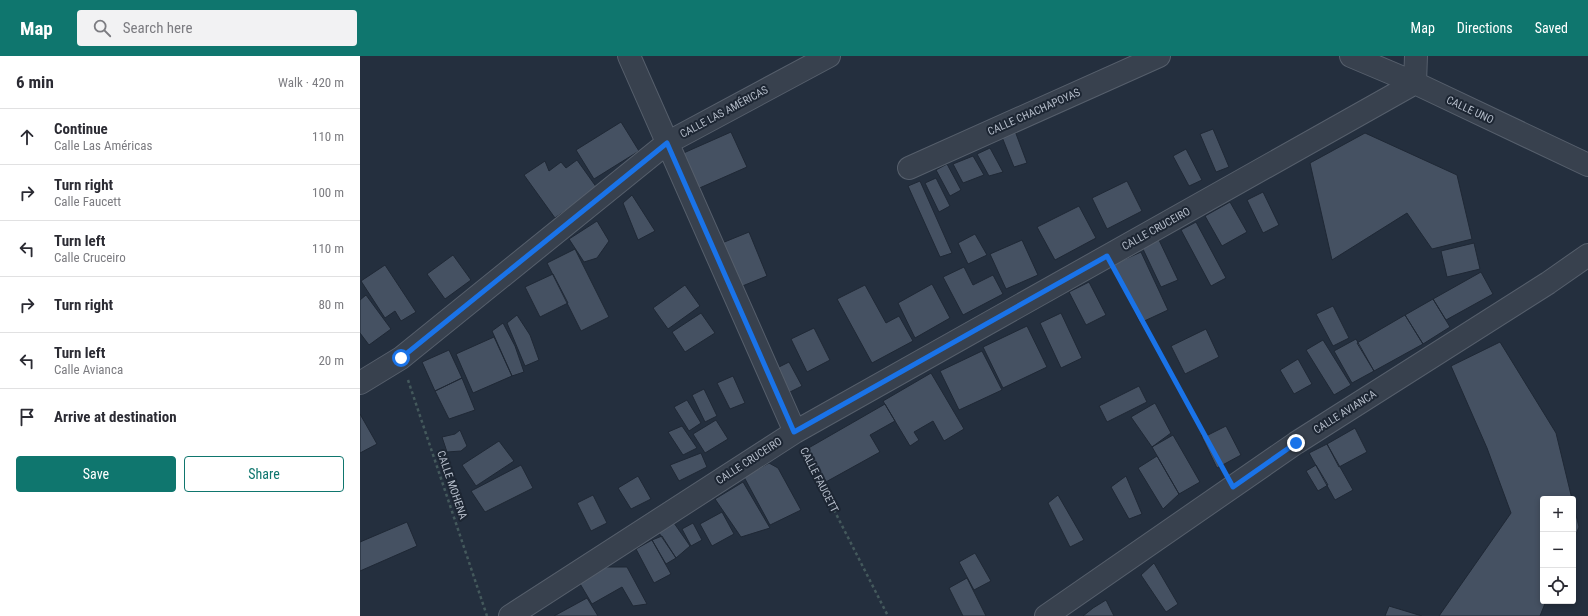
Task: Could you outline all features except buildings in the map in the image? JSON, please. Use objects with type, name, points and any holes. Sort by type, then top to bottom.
[{"type":"street","points":[[629,56],[794,432]]},
{"type":"street","name":"CALLE LAS AMÉRICAS","points":[[360,384],[401,358],[667,143],[829,56]]},
{"type":"street","name":"CALLE CHACHAPOYAS","points":[[909,168],[1159,56]]},
{"type":"street","name":"CALLE UNO","points":[[1351,56],[1415,84],[1588,165]]},
{"type":"street","points":[[1415,84],[1416,56]]},
{"type":"street","name":"CALLE CRUCEIRO","points":[[510,616],[794,432],[1415,84]]},
{"type":"street","name":"CALLE AVIANCA","points":[[1046,616],[1296,443],[1548,283],[1588,255]]},
{"type":"path","points":[[1107,256],[1233,487]]},
{"type":"path","name":"CALLE MOHENA","points":[[401,358],[488,616]]},
{"type":"path","name":"CALLE FAUCETT","points":[[794,432],[888,616]]},
{"type":"route","points":[[401,358],[667,143],[794,432],[1107,256],[1233,487],[1296,443]]}]
